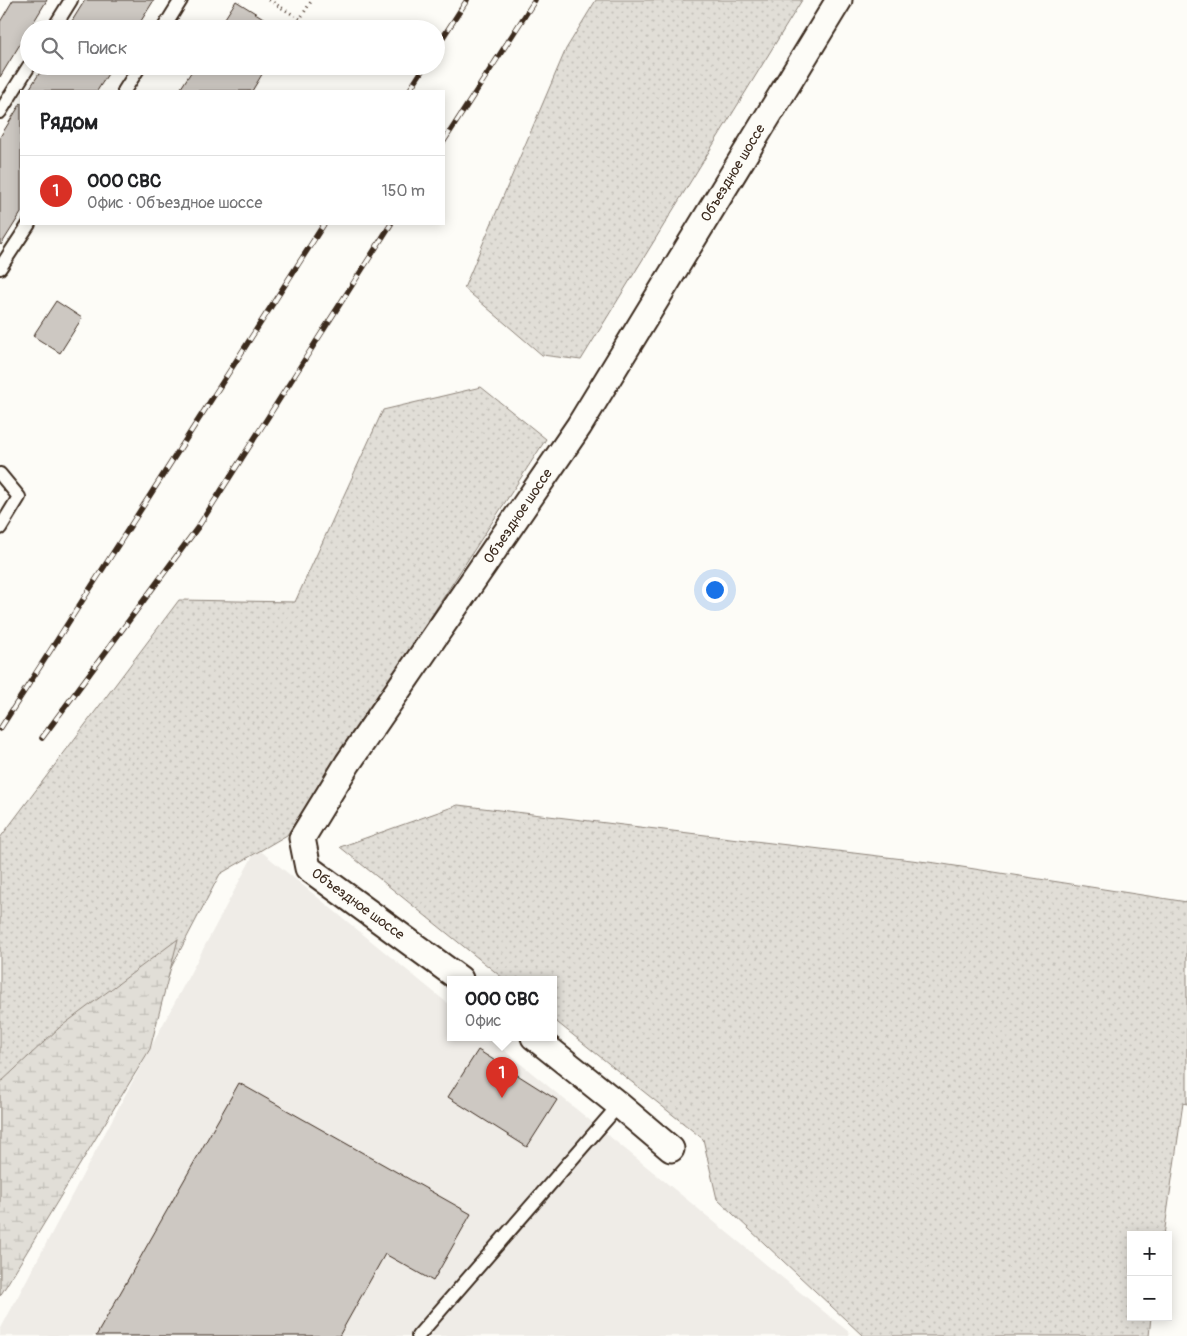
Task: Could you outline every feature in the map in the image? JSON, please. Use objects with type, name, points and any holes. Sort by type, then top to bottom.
[{"type":"street","name":"Объездное шоссе","points":[[456,976],[308,868],[302,838],[348,763],[579,426],[839,0]]},
{"type":"street","points":[[539,1041],[620,1105],[670,1149]]},
{"type":"lane","points":[[59,20],[71,0]]},
{"type":"lane","points":[[169,20],[181,0]]},
{"type":"lane","points":[[0,112],[23,75]]},
{"type":"lane","points":[[125,90],[134,75]]},
{"type":"lane","points":[[2,260],[28,225]]},
{"type":"lane","points":[[0,474],[20,497],[0,528]]},
{"type":"lane","points":[[418,1336],[620,1105]]},
{"type":"path","points":[[269,0],[300,18],[312,0]]},
{"type":"shaded area","points":[[257,848],[447,1003],[447,1041],[493,1041],[850,1333],[848,1336],[0,1336],[0,1330]]},
{"type":"green space","points":[[596,0],[802,0],[581,360],[542,355],[464,288],[566,49]]},
{"type":"green space","points":[[481,387],[546,439],[287,835],[220,874],[0,1295],[0,838],[179,600],[295,602],[383,410]]},
{"type":"green space","points":[[458,805],[936,863],[1187,902],[1187,1104],[1183,1103],[1165,1231],[1127,1231],[1127,1321],[1151,1321],[1149,1336],[863,1336],[717,1199],[703,1139],[557,1022],[557,976],[500,976],[340,847]]},
{"type":"green space","points":[[178,939],[150,1049],[0,1296],[0,1083],[59,1028]]},
{"type":"building","points":[[13,0],[47,0],[35,20],[20,20],[20,44],[0,77],[0,22]]},
{"type":"building","points":[[85,0],[154,0],[142,20],[73,20]]},
{"type":"building","points":[[236,1],[267,20],[224,20]]},
{"type":"building","points":[[38,75],[107,75],[98,90],[29,90]]},
{"type":"building","points":[[189,75],[262,75],[253,90],[180,90]]},
{"type":"building","points":[[20,105],[20,215],[1,245],[0,244],[0,137]]},
{"type":"building","points":[[56,301],[82,318],[60,353],[33,336]]},
{"type":"building","points":[[478,1050],[557,1100],[527,1147],[448,1097]]},
{"type":"building","points":[[239,1083],[471,1214],[433,1281],[385,1254],[339,1336],[96,1336]]},
{"type":"railway","points":[[445,34],[467,0]]},
{"type":"railway","points":[[445,139],[535,0]]},
{"type":"railway","points":[[410,90],[419,75]]},
{"type":"railway","points":[[0,729],[323,225]]},
{"type":"railway","points":[[42,738],[198,527],[390,225]]},
{"type":"place","name":"ООО СВС","points":[[502,1098]]}]
